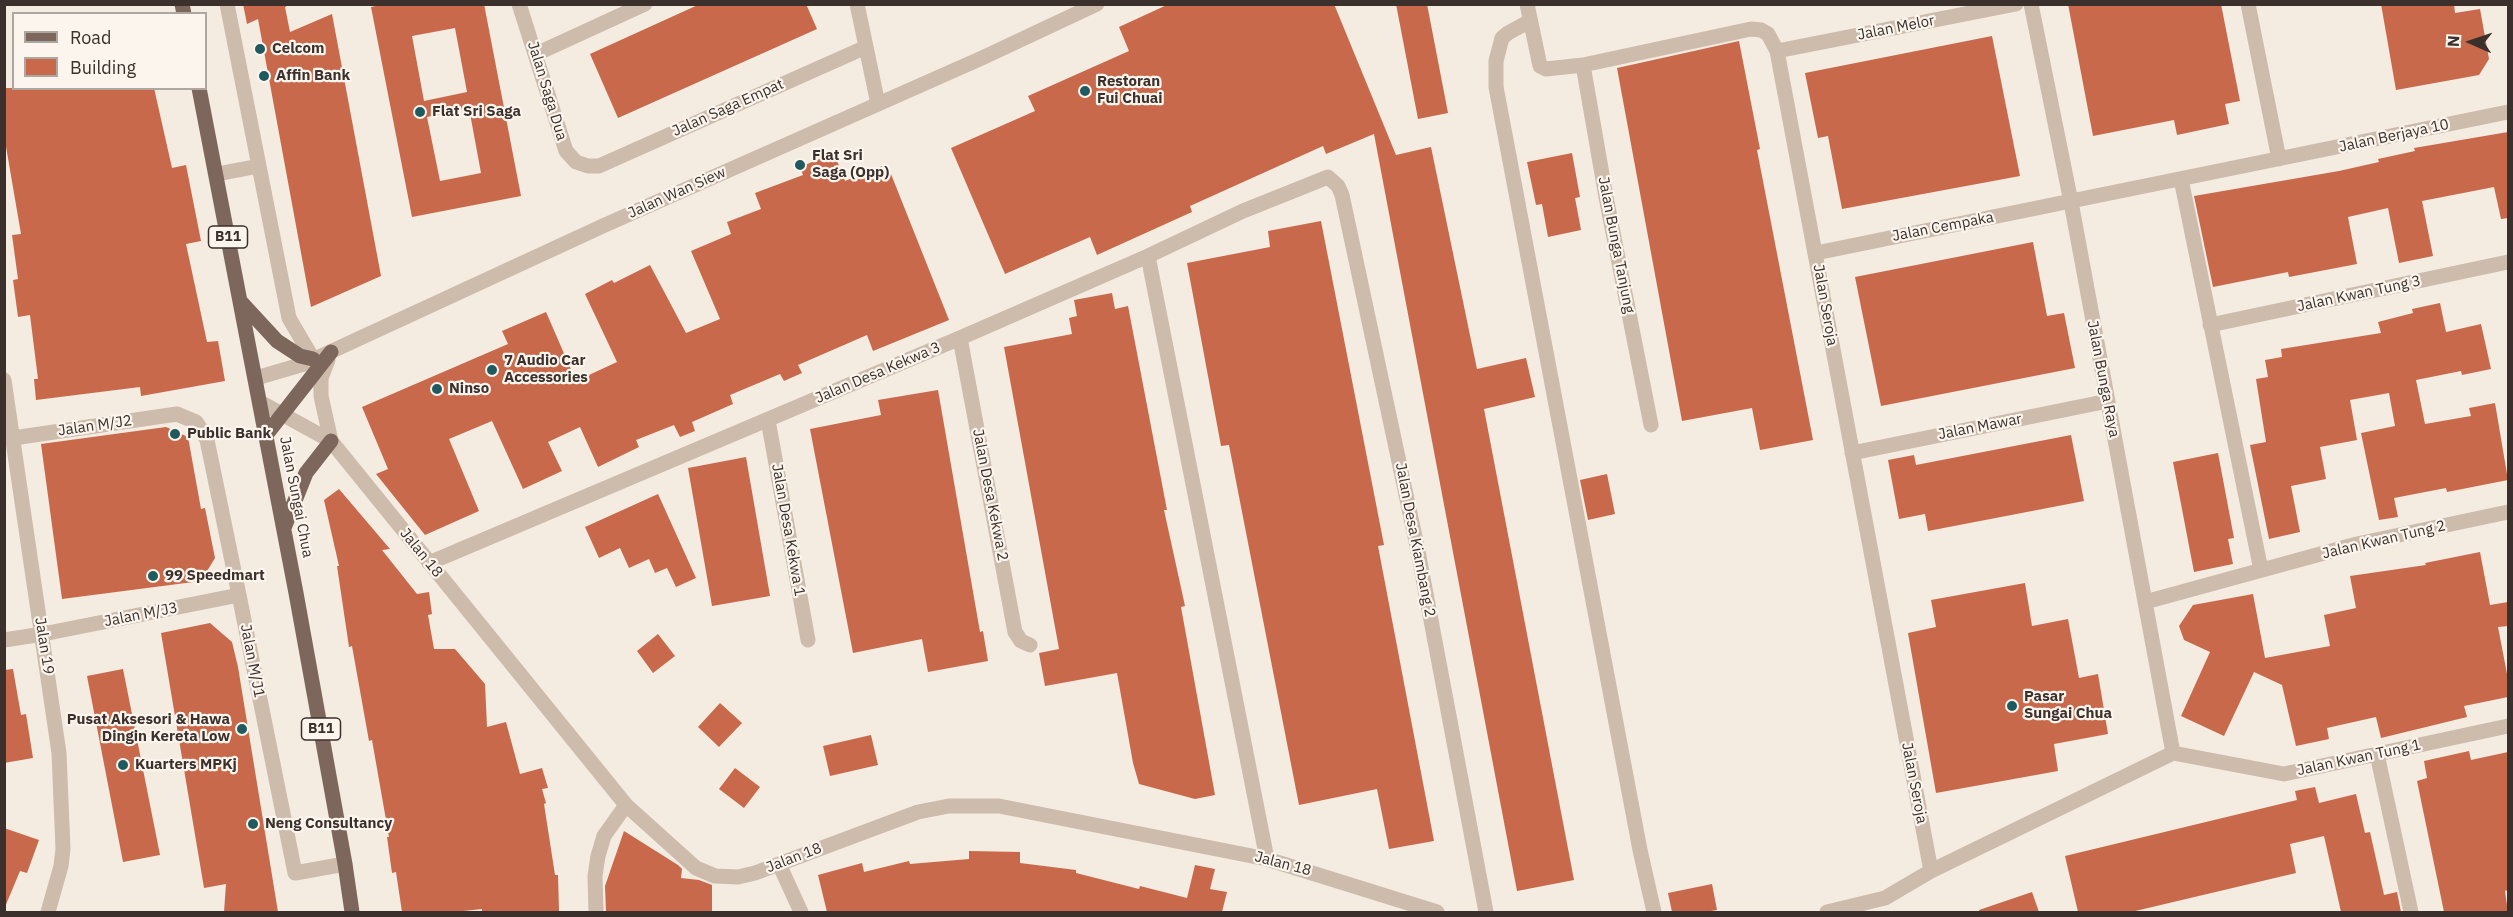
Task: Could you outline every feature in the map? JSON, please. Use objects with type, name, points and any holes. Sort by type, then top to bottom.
[{"type":"main road","name":"Jalan Sungai Chua","points":[[199,90],[284,528],[352,912]]},
{"type":"main road","points":[[239,300],[277,341],[300,356],[314,359]]},
{"type":"main road","points":[[266,435],[331,352]]},
{"type":"main road","points":[[284,528],[306,473],[331,441]]},
{"type":"street","points":[[227,4],[289,318],[314,359]]},
{"type":"street","name":"Jalan Saga Dua","points":[[519,4],[566,151],[576,162],[588,166]]},
{"type":"street","points":[[536,54],[645,4]]},
{"type":"street","points":[[857,4],[878,104]]},
{"type":"street","name":"Jalan Wan Siew","points":[[256,378],[280,372],[331,352],[594,230],[878,104],[1072,10],[1097,4]]},
{"type":"street","points":[[1527,4],[1540,66],[1553,70],[1751,29],[1761,30],[1768,34],[1777,51]]},
{"type":"street","name":"Jalan Melor","points":[[1777,51],[2016,4]]},
{"type":"street","name":"Jalan Bunga Raya","points":[[2031,4],[2071,202],[2173,753]]},
{"type":"street","points":[[2248,4],[2279,159]]},
{"type":"street","points":[[1530,21],[1502,38],[1496,61],[1496,87],[1633,815],[1654,912]]},
{"type":"street","name":"Jalan Saga Empat","points":[[588,166],[599,166],[866,47]]},
{"type":"street","name":"Jalan Seroja","points":[[1777,51],[1931,871]]},
{"type":"street","name":"Jalan Bunga Tanjung","points":[[1583,65],[1606,197],[1651,425]]},
{"type":"street","name":"Jalan Berjaya 10","points":[[2071,202],[2508,112]]},
{"type":"street","points":[[217,174],[259,166]]},
{"type":"street","name":"Jalan Desa Kekwa 3","points":[[429,563],[960,338],[1324,177]]},
{"type":"street","name":"Jalan Desa Kiambang 2","points":[[1324,177],[1332,180],[1342,195],[1417,546],[1486,912]]},
{"type":"street","points":[[2181,179],[2260,570]]},
{"type":"street","name":"Jalan Cempaka","points":[[1815,253],[2071,202]]},
{"type":"street","points":[[1148,256],[1267,859]]},
{"type":"street","name":"Jalan Kwan Tung 3","points":[[2210,325],[2508,262]]},
{"type":"street","name":"Jalan Desa Kekwa 2","points":[[960,338],[1015,632],[1021,640],[1030,645]]},
{"type":"street","points":[[331,352],[321,378],[321,396],[331,441]]},
{"type":"street","name":"Jalan 19","points":[[4,380],[59,753],[63,832],[61,866],[48,912]]},
{"type":"street","name":"Jalan Mawar","points":[[1852,453],[2108,401]]},
{"type":"street","points":[[260,402],[331,441]]},
{"type":"street","name":"Jalan M/J2","points":[[13,438],[177,414]]},
{"type":"street","name":"Jalan M/J1","points":[[177,414],[196,422],[207,440],[295,873],[345,864]]},
{"type":"street","name":"Jalan Desa Kekwa 1","points":[[768,420],[808,640]]},
{"type":"street","name":"Jalan 18","points":[[331,441],[626,805],[696,868],[715,876],[738,877],[918,812],[949,806],[999,806],[1267,859],[1437,912]]},
{"type":"street","name":"Jalan Kwan Tung 2","points":[[2145,602],[2357,544],[2508,512]]},
{"type":"street","name":"Jalan M/J3","points":[[4,640],[239,595]]},
{"type":"street","name":"Jalan Kwan Tung 1","points":[[2173,753],[2284,774],[2508,726]]},
{"type":"street","points":[[1827,912],[1885,898],[1931,871],[2173,753]]},
{"type":"street","points":[[2377,754],[2412,912]]},
{"type":"street","points":[[596,912],[595,876],[598,856],[604,836],[626,805]]},
{"type":"street","points":[[778,864],[801,912]]},
{"type":"building","points":[[243,4],[291,4],[285,7],[290,32],[332,14],[381,276],[311,307],[258,19],[247,24]]},
{"type":"building","name":"Flat Sri Saga","points":[[385,4],[484,4],[521,196],[412,217],[371,7]],"holes":[[[455,28],[467,92],[424,101],[412,36]],[[469,108],[481,173],[440,181],[427,117]]]},
{"type":"building","points":[[700,4],[806,4],[817,29],[618,118],[590,54]]},
{"type":"building","points":[[1169,4],[1334,4],[1396,155],[1431,147],[1477,369],[1526,358],[1535,397],[1484,409],[1574,880],[1517,891],[1374,134],[1326,154],[1323,146],[1190,206],[1192,212],[1097,255],[1090,237],[1005,274],[951,148],[1035,111],[1028,96],[1129,51],[1119,27]]},
{"type":"building","points":[[1396,4],[1427,4],[1448,113],[1418,119]]},
{"type":"building","points":[[2068,4],[2221,4],[2240,101],[2225,104],[2229,124],[2177,135],[2174,120],[2093,136]]},
{"type":"building","points":[[2381,4],[2454,4],[2455,13],[2480,9],[2489,59],[2479,75],[2396,90]]},
{"type":"building","points":[[1992,36],[2020,176],[1842,209],[1828,136],[1818,138],[1805,73]]},
{"type":"building","points":[[1739,41],[1760,149],[1757,150],[1813,440],[1760,450],[1752,408],[1682,421],[1617,68]]},
{"type":"building","points":[[4,88],[12,88],[12,90],[154,90],[172,168],[186,165],[201,241],[186,244],[207,342],[218,341],[225,381],[141,396],[140,387],[36,400],[34,379],[38,379],[30,315],[18,317],[13,280],[18,279],[12,235],[21,234],[4,135]]},
{"type":"building","points":[[2508,132],[2508,218],[2501,219],[2494,187],[2422,201],[2433,256],[2399,263],[2388,208],[2348,217],[2357,264],[2289,277],[2288,272],[2213,287],[2194,196],[2339,171],[2415,151],[2414,148]]},
{"type":"building","points":[[834,153],[845,181],[887,164],[949,320],[873,351],[867,335],[798,365],[802,373],[784,381],[780,374],[730,395],[733,404],[692,422],[695,431],[680,437],[674,425],[636,440],[639,447],[598,467],[580,427],[548,442],[562,471],[523,489],[492,421],[449,439],[479,511],[425,535],[376,474],[388,469],[362,407],[508,344],[502,331],[546,312],[576,381],[617,362],[585,294],[650,265],[686,333],[720,319],[691,251],[731,234],[727,222],[761,209],[755,193],[803,175],[800,167]]},
{"type":"building","points":[[1572,153],[1580,197],[1575,198],[1581,230],[1548,237],[1542,204],[1536,205],[1527,162]]},
{"type":"building","points":[[1321,221],[1384,545],[1378,546],[1434,841],[1389,849],[1377,789],[1299,805],[1229,445],[1221,446],[1187,263],[1270,247],[1268,231]]},
{"type":"building","points":[[2033,242],[2047,316],[2064,313],[2075,368],[1881,406],[1855,277]]},
{"type":"building","points":[[1112,293],[1115,309],[1128,306],[1167,510],[1164,510],[1185,606],[1181,607],[1215,795],[1195,799],[1139,784],[1133,763],[1117,673],[1045,686],[1039,653],[1059,649],[1004,347],[1072,334],[1069,318],[1077,316],[1074,300]]},
{"type":"building","points":[[2440,303],[2446,332],[2481,324],[2491,369],[2462,375],[2461,371],[2416,380],[2425,424],[2471,416],[2469,408],[2495,403],[2508,480],[2447,492],[2446,488],[2394,498],[2398,517],[2379,520],[2361,433],[2395,426],[2389,393],[2350,400],[2357,440],[2320,447],[2326,479],[2291,486],[2300,532],[2269,539],[2250,445],[2266,442],[2256,379],[2268,377],[2265,360],[2282,357],[2281,349],[2381,333],[2378,322],[2413,313],[2412,309]]},
{"type":"building","points":[[938,390],[980,632],[983,631],[988,661],[928,672],[922,639],[853,653],[810,429],[881,415],[878,400]]},
{"type":"building","points":[[166,427],[188,437],[201,509],[205,508],[215,558],[201,581],[62,599],[41,444]]},
{"type":"building","points":[[2071,435],[2084,501],[1928,531],[1925,514],[1899,519],[1888,460],[1914,455],[1916,465]]},
{"type":"building","points":[[2218,453],[2234,538],[2228,539],[2233,564],[2194,572],[2173,462]]},
{"type":"building","points":[[746,457],[770,596],[712,606],[688,468]]},
{"type":"building","points":[[1607,474],[1615,514],[1588,520],[1580,480]]},
{"type":"building","points":[[339,489],[390,549],[382,550],[417,594],[429,592],[432,614],[428,615],[434,649],[455,649],[485,684],[487,727],[506,722],[520,774],[542,768],[548,788],[542,789],[546,803],[544,804],[555,875],[558,875],[559,911],[482,912],[482,909],[454,912],[402,912],[396,872],[392,873],[387,837],[389,837],[372,740],[369,741],[352,646],[349,647],[337,566],[339,566],[324,500]]},
{"type":"building","points":[[658,494],[696,578],[676,587],[667,568],[655,573],[649,559],[629,568],[620,548],[599,558],[585,527]]},
{"type":"building","points":[[2480,552],[2490,605],[2508,602],[2508,626],[2498,627],[2508,679],[2508,697],[2464,706],[2467,717],[2381,738],[2376,717],[2327,728],[2329,739],[2296,746],[2282,685],[2254,672],[2224,736],[2181,716],[2210,652],[2184,640],[2179,626],[2193,605],[2253,594],[2265,658],[2330,646],[2324,615],[2356,608],[2350,576],[2426,565],[2425,563]]},
{"type":"building","name":"Pasar Sungai Chua","points":[[2025,583],[2032,626],[2068,619],[2079,678],[2098,674],[2108,734],[2054,744],[2058,771],[1936,793],[1908,633],[1936,627],[1931,600]]},
{"type":"building","points":[[210,623],[232,642],[238,667],[278,912],[224,912],[226,884],[204,888],[161,633]]},
{"type":"building","points":[[658,634],[675,656],[653,673],[637,651]]},
{"type":"building","points":[[13,669],[21,715],[26,714],[33,758],[4,763],[4,670]]},
{"type":"building","name":"Kuarters MPKj","points":[[123,669],[160,855],[123,862],[87,676]]},
{"type":"building","points":[[720,703],[742,723],[719,747],[698,727]]},
{"type":"building","points":[[871,735],[878,765],[830,776],[823,746]]},
{"type":"building","points":[[2469,751],[2471,760],[2508,752],[2508,890],[2505,891],[2508,912],[2444,912],[2417,781],[2427,778],[2424,761]]},
{"type":"building","points":[[735,768],[760,787],[744,808],[719,789]]},
{"type":"building","points":[[2315,787],[2319,803],[2356,794],[2365,833],[2370,832],[2384,895],[2397,892],[2401,912],[2341,912],[2324,836],[2290,844],[2296,873],[2131,912],[2078,912],[2065,856],[2297,800],[2295,791]]},
{"type":"building","points":[[4,828],[39,840],[27,873],[20,871],[5,907]]},
{"type":"building","points":[[624,831],[678,865],[682,869],[681,878],[699,880],[712,885],[712,912],[606,912],[605,886]]},
{"type":"building","points":[[969,851],[1020,852],[1020,863],[1076,870],[1076,873],[1139,889],[1140,886],[1187,898],[1195,865],[1215,869],[1210,889],[1227,892],[1222,912],[827,912],[818,875],[862,863],[864,872],[909,861],[910,864],[969,859]]},
{"type":"building","points":[[1712,884],[1717,910],[1672,912],[1668,893]]},
{"type":"building","points":[[2032,892],[2039,912],[1979,912],[1979,910]]},
{"type":"place","name":"Celcom","points":[[260,49]]},
{"type":"place","name":"Affin Bank","points":[[264,76]]},
{"type":"place","name":"Restoran Fui Chuai","points":[[1085,91]]},
{"type":"place","name":"Flat Sri Saga","points":[[420,112]]},
{"type":"place","name":"Flat Sri Saga (Opp)","points":[[800,165]]},
{"type":"place","name":"7 Audio Car Accessories","points":[[492,370]]},
{"type":"place","name":"Ninso","points":[[437,389]]},
{"type":"place","name":"Public Bank","points":[[175,434]]},
{"type":"place","name":"99 Speedmart","points":[[153,576]]},
{"type":"place","name":"Pasar Sungai Chua","points":[[2012,706]]},
{"type":"place","name":"Pusat Aksesori & Hawa Dingin Kereta Low","points":[[242,729]]},
{"type":"place","name":"Kuarters MPKj","points":[[123,765]]},
{"type":"place","name":"Neng Consultancy","points":[[253,824]]}]
